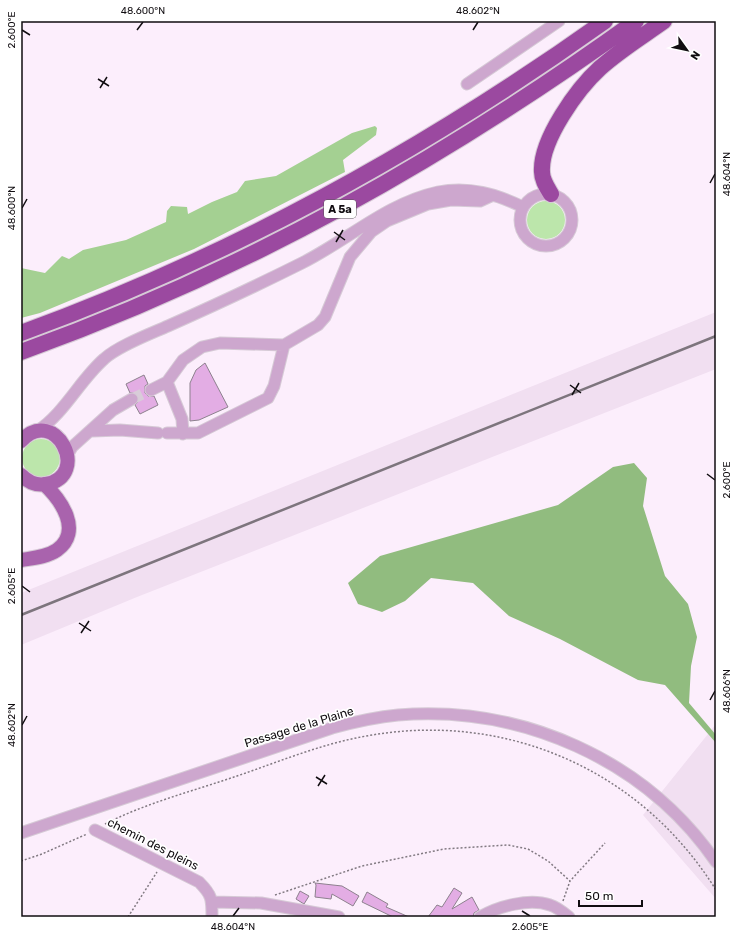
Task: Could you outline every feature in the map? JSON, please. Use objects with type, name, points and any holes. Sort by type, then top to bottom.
[{"type":"highway","name":"A 5a","points":[[21,333],[129,291],[278,222],[365,175],[450,125],[605,21]]},
{"type":"highway","name":"A 5a","points":[[21,352],[132,309],[283,240],[364,196],[455,143],[511,108],[636,21]]},
{"type":"highway","points":[[551,194],[542,177],[542,162],[550,139],[564,112],[580,90],[601,67],[664,21]]},
{"type":"main road","points":[[21,441],[28,435],[36,432],[49,432],[58,437],[68,454],[66,467],[62,474],[52,482],[44,484],[31,483],[21,475]]},
{"type":"main road","points":[[21,560],[46,555],[57,550],[64,542],[68,533],[69,524],[66,514],[57,496],[44,484]]},
{"type":"street","points":[[467,84],[559,21]]},
{"type":"street","points":[[36,432],[58,412],[104,358],[128,344],[236,296],[303,262],[366,224],[408,202],[439,192],[469,190],[492,194],[523,207]]},
{"type":"street","points":[[150,390],[167,382],[183,360],[202,347],[220,343],[284,344],[318,325],[325,317],[350,257],[371,232],[397,216],[428,204],[451,200],[480,201],[492,194]]},
{"type":"street","points":[[551,194],[562,198],[572,213],[572,225],[570,231],[558,244],[540,246],[525,236],[520,219],[523,207],[535,196],[551,194]]},
{"type":"street","points":[[92,431],[120,430],[183,434],[198,433],[268,398],[274,386],[284,344]]},
{"type":"street","points":[[167,382],[182,419],[183,434]]},
{"type":"street","points":[[68,454],[72,448],[113,410],[132,399]]},
{"type":"street","points":[[58,412],[56,421],[58,437]]},
{"type":"street","name":"Passage de la Plaine","points":[[21,833],[332,728],[358,721],[397,715],[447,714],[481,717],[524,726],[564,740],[599,757],[639,782],[673,811],[707,849],[716,862]]},
{"type":"street","name":"chemin des pleins","points":[[95,830],[198,882],[209,892],[212,902]]},
{"type":"street","points":[[212,917],[212,902],[261,903],[339,917]]},
{"type":"street","points":[[480,917],[490,912],[527,903],[550,905],[565,914]]},
{"type":"path","points":[[21,862],[48,852],[123,815],[283,760],[360,737],[425,729],[471,732],[504,737],[539,747],[564,757],[608,780],[633,797],[667,827],[698,862],[716,890]]},
{"type":"path","points":[[565,914],[570,881],[605,843]]},
{"type":"path","points":[[261,903],[278,893],[362,866],[444,849],[508,845],[528,849],[548,861],[570,881]]},
{"type":"path","points":[[128,917],[162,863]]},
{"type":"shaded area","points":[[375,126],[377,128],[376,135],[343,160],[345,172],[194,249],[40,313],[21,318],[21,268],[45,273],[62,256],[69,259],[83,250],[126,240],[166,222],[167,211],[171,206],[187,207],[188,214],[237,192],[245,181],[276,176],[352,133]]},
{"type":"shaded area","points":[[542,201],[550,201],[557,204],[562,209],[565,220],[562,231],[557,236],[550,239],[542,239],[535,236],[530,231],[527,224],[527,216],[530,209],[535,204]]},
{"type":"shaded area","points":[[716,312],[716,369],[137,597],[21,645],[21,593]]},
{"type":"shaded area","points":[[37,439],[45,439],[52,442],[57,447],[60,458],[57,469],[52,474],[45,477],[37,477],[30,474],[25,469],[22,462],[22,454],[25,447],[30,442]]},
{"type":"shaded area","points":[[634,463],[647,478],[643,506],[665,576],[688,604],[697,637],[691,666],[689,703],[716,735],[716,743],[665,685],[638,680],[560,639],[509,616],[473,583],[431,578],[405,601],[382,612],[358,604],[348,583],[380,556],[558,505],[613,467]]},
{"type":"shaded area","points":[[716,724],[716,899],[643,815]]},
{"type":"building","points":[[205,363],[228,407],[199,420],[190,421],[190,383],[196,370]]},
{"type":"building","points":[[144,375],[148,384],[145,386],[145,393],[148,396],[154,396],[158,405],[140,414],[135,405],[138,402],[138,396],[135,393],[130,393],[126,384]]},
{"type":"building","points":[[315,883],[342,886],[359,896],[353,906],[332,894],[331,899],[315,897]]},
{"type":"building","points":[[454,888],[462,893],[452,909],[472,897],[479,910],[474,913],[473,917],[428,917],[437,905],[442,907]]},
{"type":"building","points":[[300,891],[309,896],[304,904],[296,899]]},
{"type":"building","points":[[367,892],[388,904],[386,907],[409,917],[393,917],[362,902]]},
{"type":"tunnel","points":[[132,399],[151,390]]},
{"type":"railway","points":[[21,615],[716,336]]}]
